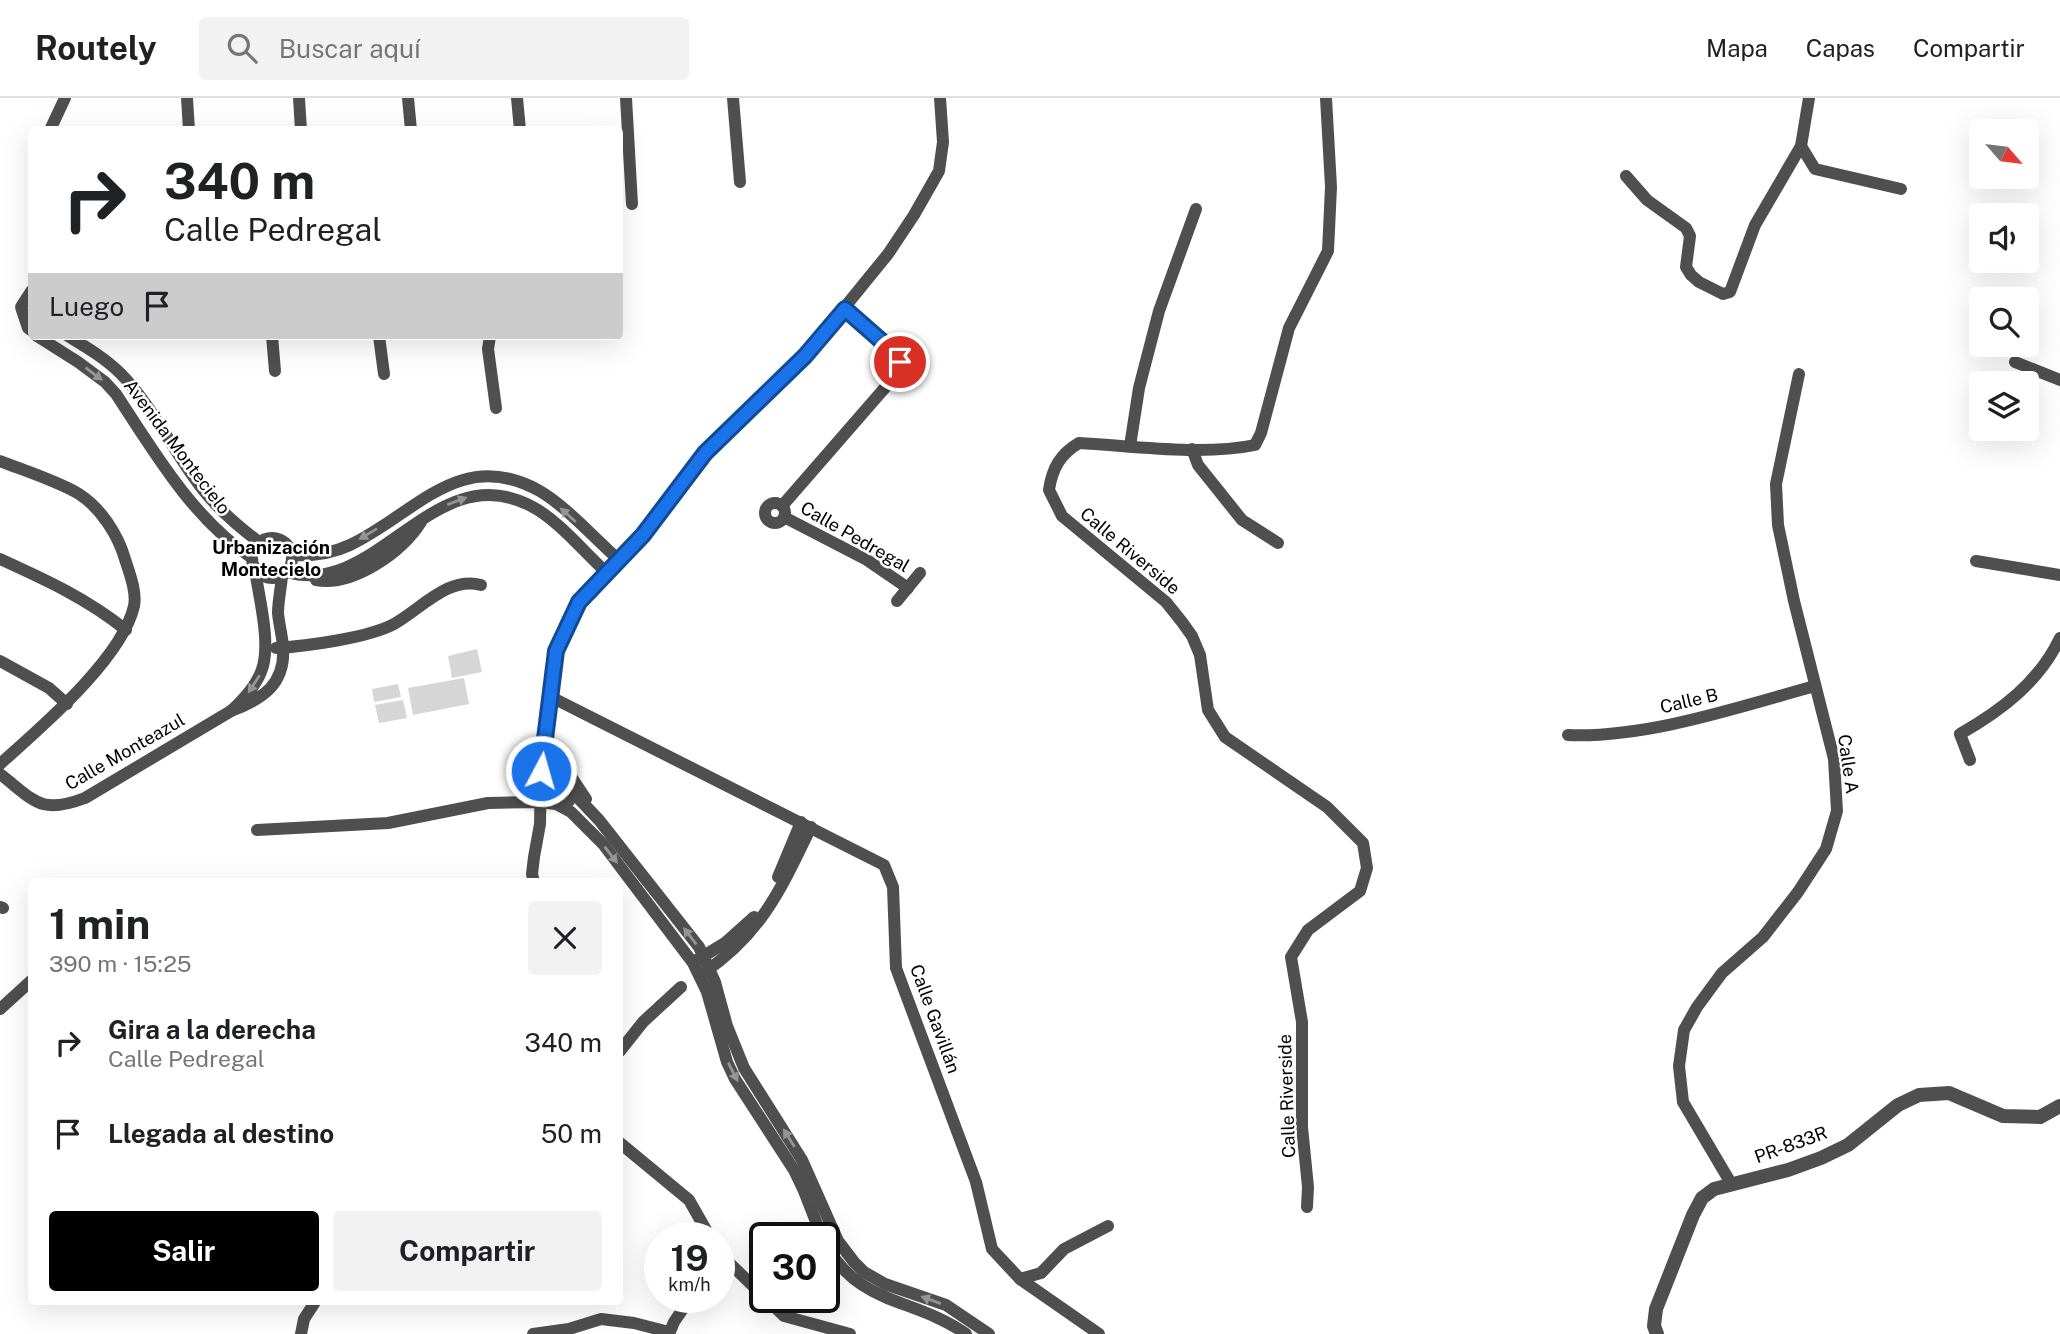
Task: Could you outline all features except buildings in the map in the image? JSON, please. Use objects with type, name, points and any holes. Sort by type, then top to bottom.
[{"type":"street","points":[[52,126],[65,98]]},
{"type":"street","points":[[187,98],[189,126]]},
{"type":"street","points":[[299,98],[301,126]]},
{"type":"street","points":[[408,98],[411,126]]},
{"type":"street","points":[[517,98],[520,126]]},
{"type":"street","points":[[626,98],[632,204]]},
{"type":"street","points":[[733,98],[740,181]]},
{"type":"street","points":[[533,878],[540,824],[540,777],[544,736],[556,651],[579,602],[643,535],[705,453],[805,356],[845,309],[914,215],[939,172],[943,142],[940,98]]},
{"type":"street","name":"Calle Riverside","points":[[1307,1207],[1308,1187],[1302,1127],[1303,1022],[1291,957],[1308,930],[1360,891],[1367,868],[1363,844],[1327,807],[1225,737],[1208,710],[1200,655],[1192,636],[1167,602],[1062,516],[1049,489],[1057,462],[1066,450],[1079,443],[1192,449],[1236,449],[1255,445],[1261,433],[1289,328],[1328,251],[1331,187],[1326,98]]},
{"type":"street","points":[[1626,176],[1647,200],[1686,228],[1690,236],[1685,267],[1691,275],[1723,294],[1730,292],[1755,225],[1801,146],[1809,98]]},
{"type":"street","points":[[1801,146],[1815,169],[1901,189]]},
{"type":"street","points":[[1130,446],[1139,388],[1159,311],[1196,209]]},
{"type":"street","points":[[28,296],[21,307],[28,328]]},
{"type":"street","name":"Calle Pedregal","points":[[845,309],[894,352],[900,362],[900,369],[783,512],[867,560],[908,588]]},
{"type":"street","name":"Avenida Montecielo","points":[[43,340],[105,382],[191,501],[229,543],[253,564]]},
{"type":"street","name":"Avenida Montecielo","points":[[74,340],[121,374],[139,395],[203,490],[242,530],[259,542]]},
{"type":"street","points":[[272,340],[275,371]]},
{"type":"street","points":[[380,340],[384,374]]},
{"type":"street","points":[[489,340],[488,349],[496,408]]},
{"type":"street","points":[[2015,362],[2060,380]]},
{"type":"street","name":"Calle A","points":[[1732,1185],[1683,1102],[1679,1066],[1684,1030],[1722,973],[1763,937],[1798,892],[1826,849],[1837,811],[1834,759],[1778,525],[1776,484],[1799,374]]},
{"type":"street","points":[[1192,449],[1198,465],[1242,520],[1278,543]]},
{"type":"street","points":[[0,461],[80,494],[101,514],[120,542],[135,603],[126,630],[67,704],[0,764]]},
{"type":"street","points":[[292,555],[312,556],[349,545],[442,487],[473,477],[505,477],[539,491],[552,500],[619,560]]},
{"type":"street","points":[[284,574],[292,555],[287,544],[276,538],[259,542],[253,564],[264,577],[284,574],[302,577],[347,568],[450,503],[475,495],[494,495],[518,500],[540,510],[607,573]]},
{"type":"street","points":[[0,559],[73,593],[99,608],[126,630]]},
{"type":"street","points":[[1976,561],[2060,575]]},
{"type":"street","name":"Calle Monteazul","points":[[231,711],[252,689],[261,672],[265,649],[253,564]]},
{"type":"street","points":[[897,601],[920,573]]},
{"type":"street","name":"Calle Monteazul","points":[[0,774],[34,800],[47,806],[62,807],[85,798],[231,711],[251,704],[269,691],[278,677],[284,659],[278,614],[284,574]]},
{"type":"street","points":[[265,649],[325,642],[381,629],[451,587],[464,583],[481,585]]},
{"type":"street","points":[[1970,760],[1961,734],[1994,715],[2010,702],[2053,653],[2060,638]]},
{"type":"street","points":[[0,661],[49,688],[67,704]]},
{"type":"street","name":"Calle B","points":[[1568,735],[1599,736],[1643,729],[1815,686]]},
{"type":"street","name":"Calle Gavillán","points":[[549,696],[884,865],[892,887],[896,968],[976,1182],[992,1250],[1020,1279],[1100,1334]]},
{"type":"street","points":[[544,736],[599,820],[698,959],[744,1068],[802,1160],[830,1226],[846,1252],[874,1278],[946,1305],[989,1334]]},
{"type":"street","points":[[540,777],[562,782],[599,820]]},
{"type":"street","points":[[540,777],[565,796],[589,829],[698,959]]},
{"type":"street","points":[[257,830],[388,823],[488,803],[540,802],[563,806],[589,829]]},
{"type":"street","points":[[698,959],[725,943],[754,916],[806,825]]},
{"type":"street","points":[[705,971],[758,925],[780,891],[806,825]]},
{"type":"street","points":[[705,971],[727,1062],[735,1079],[794,1170],[816,1222]]},
{"type":"street","points":[[0,1009],[28,984]]},
{"type":"street","points":[[623,1047],[643,1022],[681,987]]},
{"type":"street","name":"PR-833R","points":[[1657,1334],[1654,1326],[1656,1309],[1693,1214],[1702,1198],[1714,1189],[1788,1170],[1821,1158],[1848,1144],[1898,1105],[1919,1095],[1949,1093],[2003,1116],[2040,1117],[2060,1106]]},
{"type":"street","points":[[623,1145],[689,1200],[701,1222]]},
{"type":"street","points":[[1020,1279],[1041,1273],[1064,1249],[1108,1226]]},
{"type":"street","points":[[840,1264],[865,1289],[937,1316],[966,1334]]},
{"type":"street","points":[[735,1271],[784,1316],[850,1334]]},
{"type":"street","points":[[301,1334],[304,1319],[313,1305]]},
{"type":"street","points":[[533,1334],[569,1329],[601,1319],[634,1323],[669,1333],[681,1313]]},
{"type":"shaded area","points":[[477,649],[482,672],[452,678],[448,656]]},
{"type":"shaded area","points":[[464,678],[469,704],[413,715],[408,688]]},
{"type":"shaded area","points":[[398,684],[401,697],[374,702],[372,689]]},
{"type":"shaded area","points":[[403,700],[407,718],[379,723],[375,705]]},
{"type":"district","name":"Urbanización Montecielo","points":[[271,558]]},
{"type":"route","points":[[541,771],[556,651],[579,602],[643,535],[705,453],[805,356],[845,309],[894,352],[900,362]]}]
